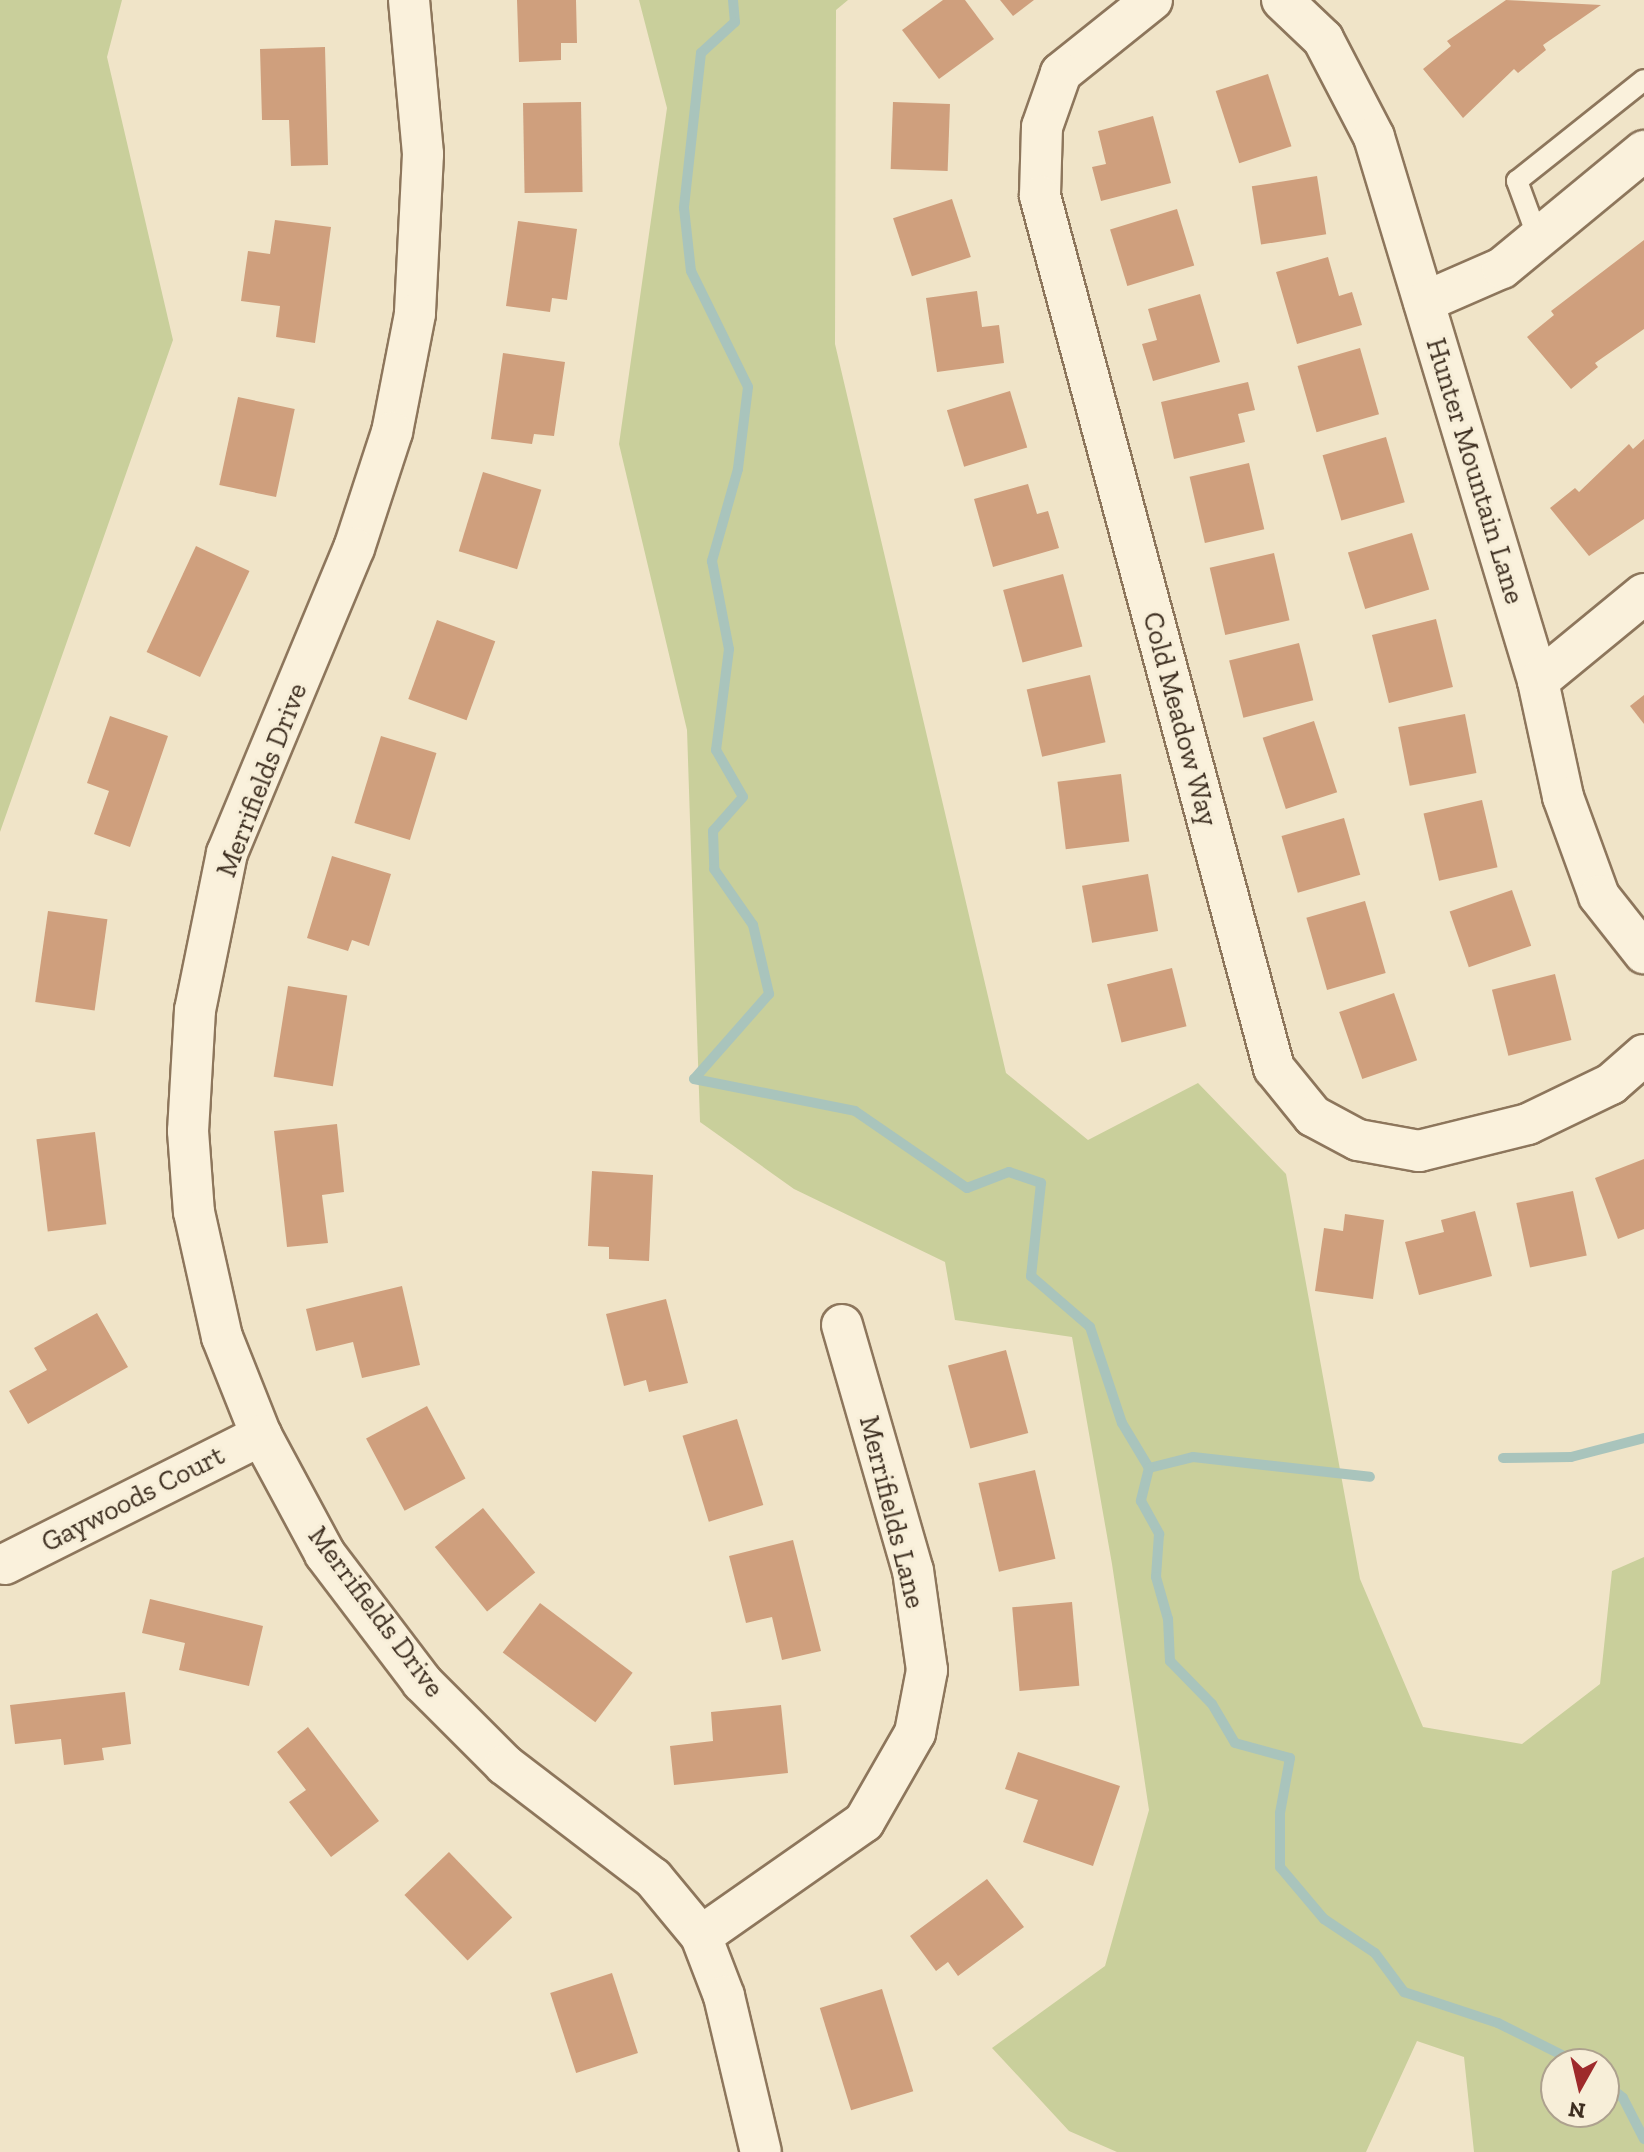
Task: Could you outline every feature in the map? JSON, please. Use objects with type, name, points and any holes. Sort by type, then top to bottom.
[{"type":"street","name":"Merrifields Drive","points":[[409,0],[423,154],[415,314],[392,432],[354,548],[227,853],[195,1010],[188,1131],[194,1212],[222,1337],[261,1435],[325,1554],[422,1682],[505,1765],[653,1878],[701,1936],[724,1996],[761,2152]]},
{"type":"street","name":"Cold Meadow Way","points":[[1152,0],[1061,73],[1042,127],[1040,196],[1274,1068],[1313,1116],[1358,1140],[1419,1151],[1528,1124],[1611,1084],[1644,1055]]},
{"type":"street","name":"Hunter Mountain Lane","points":[[1282,0],[1323,39],[1374,137],[1538,681],[1563,797],[1599,896],[1644,953]]},
{"type":"street","points":[[1424,302],[1502,268],[1644,151]]},
{"type":"street","points":[[1538,681],[1644,594]]},
{"type":"street","name":"Merrifields Lane","points":[[701,1936],[864,1822],[915,1733],[927,1670],[913,1571],[842,1325]]},
{"type":"street","name":"Gaywoods Court","points":[[5,1564],[261,1435]]},
{"type":"lane","points":[[1538,238],[1517,181],[1644,80]]},
{"type":"green space","points":[[0,0],[122,0],[107,57],[173,340],[0,832]]},
{"type":"green space","points":[[639,0],[848,0],[836,10],[835,344],[1006,1073],[1088,1140],[1198,1083],[1286,1174],[1360,1579],[1423,1727],[1522,1744],[1600,1684],[1612,1571],[1644,1557],[1644,2152],[1474,2152],[1464,2057],[1417,2041],[1366,2152],[1117,2152],[1069,2131],[992,2048],[1105,1966],[1149,1810],[1112,1564],[1072,1337],[955,1320],[945,1262],[794,1189],[700,1122],[687,730],[619,444],[667,108]]},
{"type":"building","points":[[517,0],[576,0],[577,43],[561,43],[561,60],[519,62]]},
{"type":"building","points":[[943,0],[965,0],[994,39],[939,79],[902,30]]},
{"type":"building","points":[[1000,0],[1034,0],[1013,16]]},
{"type":"building","points":[[1506,0],[1601,5],[1543,45],[1546,50],[1518,73],[1514,69],[1463,118],[1423,69],[1451,46],[1447,41]]},
{"type":"building","points":[[325,47],[328,165],[291,166],[289,120],[262,120],[260,49]]},
{"type":"building","points":[[1268,74],[1291,146],[1239,163],[1216,91]]},
{"type":"building","points":[[581,102],[583,192],[525,193],[523,103]]},
{"type":"building","points":[[893,102],[950,104],[948,171],[891,169]]},
{"type":"building","points":[[1153,116],[1171,183],[1101,201],[1092,167],[1106,164],[1098,131]]},
{"type":"building","points":[[1317,176],[1326,234],[1261,245],[1252,186]]},
{"type":"building","points":[[952,199],[971,257],[912,276],[893,218]]},
{"type":"building","points":[[1177,209],[1194,265],[1127,286],[1110,229]]},
{"type":"building","points":[[275,220],[331,227],[315,343],[276,337],[280,306],[241,301],[248,251],[270,254]]},
{"type":"building","points":[[518,221],[577,229],[567,300],[552,298],[550,312],[506,306]]},
{"type":"building","points":[[1644,240],[1644,329],[1595,363],[1598,367],[1571,389],[1527,337],[1554,315],[1551,311]]},
{"type":"building","points":[[1328,257],[1339,296],[1352,292],[1362,325],[1297,344],[1276,272]]},
{"type":"building","points":[[977,291],[982,327],[999,325],[1004,363],[937,372],[926,298]]},
{"type":"building","points":[[1200,294],[1220,362],[1153,381],[1142,344],[1157,340],[1148,309]]},
{"type":"building","points":[[1360,348],[1379,414],[1317,432],[1298,366]]},
{"type":"building","points":[[503,353],[565,362],[554,436],[534,434],[532,444],[491,439]]},
{"type":"building","points":[[1248,382],[1255,410],[1238,414],[1245,442],[1174,459],[1161,402]]},
{"type":"building","points":[[1010,391],[1027,447],[964,467],[947,410]]},
{"type":"building","points":[[238,397],[295,409],[276,497],[219,485]]},
{"type":"building","points":[[1386,437],[1405,502],[1341,521],[1323,455]]},
{"type":"building","points":[[1644,439],[1644,519],[1589,556],[1550,508],[1575,488],[1579,492],[1629,444],[1633,449]]},
{"type":"building","points":[[1249,463],[1264,529],[1205,543],[1190,477]]},
{"type":"building","points":[[483,472],[541,490],[517,569],[459,551]]},
{"type":"building","points":[[1028,484],[1037,514],[1048,511],[1059,548],[993,567],[974,499]]},
{"type":"building","points":[[1412,533],[1429,589],[1365,609],[1348,553]]},
{"type":"building","points":[[196,546],[249,571],[200,677],[147,652]]},
{"type":"building","points":[[1274,553],[1290,620],[1225,635],[1210,568]]},
{"type":"building","points":[[1063,574],[1082,646],[1023,662],[1003,590]]},
{"type":"building","points":[[1436,619],[1453,687],[1389,703],[1372,635]]},
{"type":"building","points":[[437,620],[495,641],[467,720],[408,699]]},
{"type":"building","points":[[1299,643],[1313,700],[1243,718],[1229,660]]},
{"type":"building","points":[[1090,675],[1106,742],[1042,757],[1027,690]]},
{"type":"building","points":[[1644,695],[1644,724],[1630,706]]},
{"type":"building","points":[[1465,714],[1476,773],[1410,786],[1398,727]]},
{"type":"building","points":[[110,716],[168,736],[130,847],[94,834],[109,791],[87,783]]},
{"type":"building","points":[[1314,721],[1337,792],[1286,809],[1263,738]]},
{"type":"building","points":[[381,736],[436,753],[410,840],[354,823]]},
{"type":"building","points":[[1121,774],[1129,841],[1066,849],[1057,782]]},
{"type":"building","points":[[1482,800],[1498,867],[1439,881],[1424,813]]},
{"type":"building","points":[[1344,818],[1360,875],[1298,893],[1282,836]]},
{"type":"building","points":[[332,856],[391,874],[369,946],[352,940],[348,951],[307,938]]},
{"type":"building","points":[[1148,874],[1158,931],[1092,943],[1082,886]]},
{"type":"building","points":[[1512,890],[1531,946],[1469,967],[1450,911]]},
{"type":"building","points":[[1365,901],[1386,973],[1327,990],[1306,918]]},
{"type":"building","points":[[48,911],[107,919],[95,1010],[35,1002]]},
{"type":"building","points":[[1172,968],[1187,1026],[1122,1042],[1107,984]]},
{"type":"building","points":[[1555,974],[1571,1040],[1508,1056],[1492,990]]},
{"type":"building","points":[[288,986],[347,995],[333,1086],[274,1077]]},
{"type":"building","points":[[1394,993],[1417,1060],[1362,1079],[1339,1012]]},
{"type":"building","points":[[337,1124],[344,1192],[322,1195],[328,1243],[287,1247],[274,1131]]},
{"type":"building","points":[[95,1132],[106,1224],[48,1231],[36,1139]]},
{"type":"building","points":[[1644,1159],[1644,1229],[1618,1239],[1595,1178]]},
{"type":"building","points":[[592,1171],[653,1175],[649,1261],[609,1259],[609,1247],[588,1246]]},
{"type":"building","points":[[1573,1191],[1587,1256],[1530,1268],[1516,1203]]},
{"type":"building","points":[[1475,1211],[1492,1276],[1419,1295],[1405,1242],[1444,1232],[1441,1220]]},
{"type":"building","points":[[1345,1214],[1384,1220],[1373,1299],[1315,1291],[1324,1228],[1343,1231]]},
{"type":"building","points":[[402,1286],[420,1365],[362,1378],[353,1342],[316,1351],[306,1309]]},
{"type":"building","points":[[666,1299],[688,1383],[649,1392],[646,1380],[624,1386],[606,1314]]},
{"type":"building","points":[[97,1313],[128,1367],[28,1424],[9,1391],[47,1370],[34,1348]]},
{"type":"building","points":[[1006,1350],[1028,1433],[970,1449],[948,1366]]},
{"type":"building","points":[[427,1406],[465,1478],[405,1511],[366,1438]]},
{"type":"building","points":[[737,1419],[763,1505],[709,1522],[682,1436]]},
{"type":"building","points":[[1035,1470],[1055,1559],[999,1572],[978,1483]]},
{"type":"building","points":[[483,1508],[535,1573],[487,1612],[435,1547]]},
{"type":"building","points":[[793,1540],[821,1651],[782,1660],[772,1617],[746,1623],[729,1556]]},
{"type":"building","points":[[150,1599],[263,1626],[249,1686],[179,1670],[185,1643],[142,1633]]},
{"type":"building","points":[[1072,1602],[1079,1686],[1020,1691],[1012,1607]]},
{"type":"building","points":[[540,1603],[633,1673],[595,1722],[503,1653]]},
{"type":"building","points":[[125,1692],[131,1744],[102,1748],[104,1760],[64,1765],[61,1739],[15,1744],[10,1705]]},
{"type":"building","points":[[781,1705],[788,1773],[674,1785],[670,1746],[713,1741],[711,1712]]},
{"type":"building","points":[[308,1727],[379,1821],[331,1857],[289,1802],[306,1790],[277,1752]]},
{"type":"building","points":[[1018,1752],[1120,1786],[1093,1866],[1023,1842],[1038,1800],[1005,1789]]},
{"type":"building","points":[[449,1852],[512,1917],[468,1961],[404,1895]]},
{"type":"building","points":[[987,1879],[1024,1927],[958,1976],[948,1962],[936,1971],[910,1936]]},
{"type":"building","points":[[612,1973],[638,2053],[576,2073],[550,1993]]},
{"type":"building","points":[[882,1989],[913,2091],[851,2110],[820,2008]]},
{"type":"waterway","points":[[733,0],[735,22],[701,53],[684,208],[691,271],[748,387],[738,469],[712,561],[729,649],[716,750],[743,797],[713,831],[714,869],[753,925],[769,994],[694,1079],[855,1111],[967,1188],[1009,1172],[1041,1183],[1031,1276],[1090,1327],[1122,1423],[1149,1468],[1193,1457],[1370,1477]]},
{"type":"waterway","points":[[1503,1458],[1571,1457],[1644,1438]]},
{"type":"waterway","points":[[1149,1468],[1141,1501],[1159,1534],[1156,1577],[1168,1619],[1170,1661],[1212,1704],[1235,1743],[1290,1758],[1280,1813],[1280,1867],[1324,1919],[1375,1953],[1404,1992],[1498,2023],[1548,2048]]},
{"type":"waterway","points":[[1620,2096],[1644,2139]]}]
